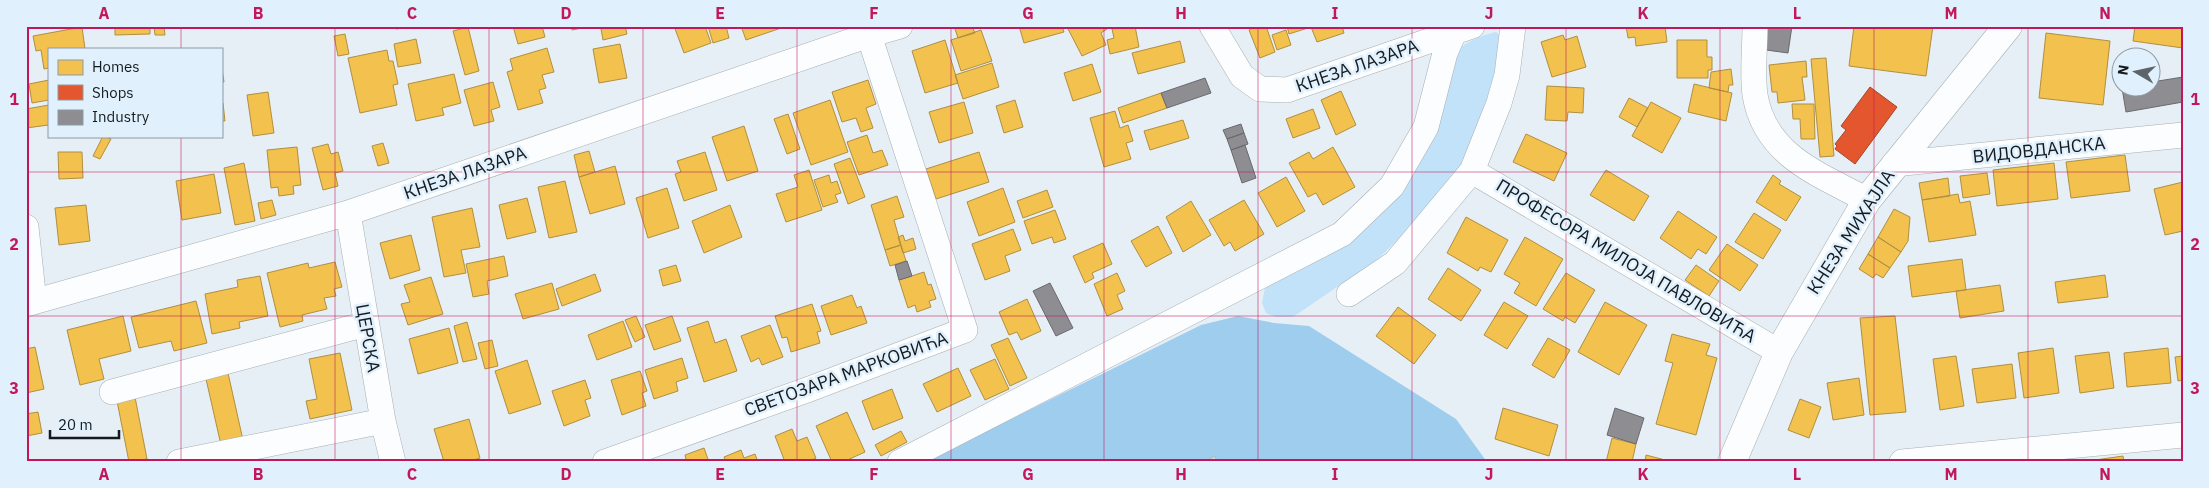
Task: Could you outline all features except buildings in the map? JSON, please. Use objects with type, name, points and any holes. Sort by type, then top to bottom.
[{"type":"main road","name":"КНЕЗА МИХАЈЛА","points":[[1732,462],[1779,352],[1867,200],[1894,164],[2008,26]]},
{"type":"street","name":"КНЕЗА ЛАЗАРА","points":[[30,303],[348,213],[867,31],[900,26]]},
{"type":"street","name":"КНЕЗА ЛАЗАРА","points":[[1212,26],[1242,76],[1260,89],[1287,90],[1460,28]]},
{"type":"street","points":[[1348,294],[1395,263],[1472,171],[1501,94],[1513,26]]},
{"type":"street","points":[[1755,26],[1755,94],[1762,119],[1778,146],[1806,168],[1867,200]]},
{"type":"street","points":[[900,462],[1342,234],[1392,186],[1426,127],[1445,53],[1460,28]]},
{"type":"street","name":"СВЕТОЗАРА МАРКОВИЋА","points":[[605,462],[807,390],[965,330],[867,31]]},
{"type":"street","name":"ВИДОВДАНСКА","points":[[1894,164],[2183,135]]},
{"type":"street","name":"ПРОФЕСОРА МИЛОЈА ПАВЛОВИЋА","points":[[1472,171],[1779,352]]},
{"type":"street","name":"ЦЕРСКА","points":[[348,213],[383,421],[392,462]]},
{"type":"street","points":[[26,227],[30,303]]},
{"type":"street","points":[[112,392],[366,324]]},
{"type":"street","points":[[179,462],[383,421]]},
{"type":"street","points":[[1902,462],[2183,435]]},
{"type":"shaded area","points":[[1496,32],[1500,35],[1494,83],[1465,159],[1426,212],[1378,259],[1293,317],[1276,317],[1266,313],[1262,303],[1265,288],[1391,200],[1451,54],[1472,40]]},
{"type":"shaded area","points":[[1238,316],[1274,323],[1309,326],[1456,419],[1487,462],[924,462],[1201,325]]}]
